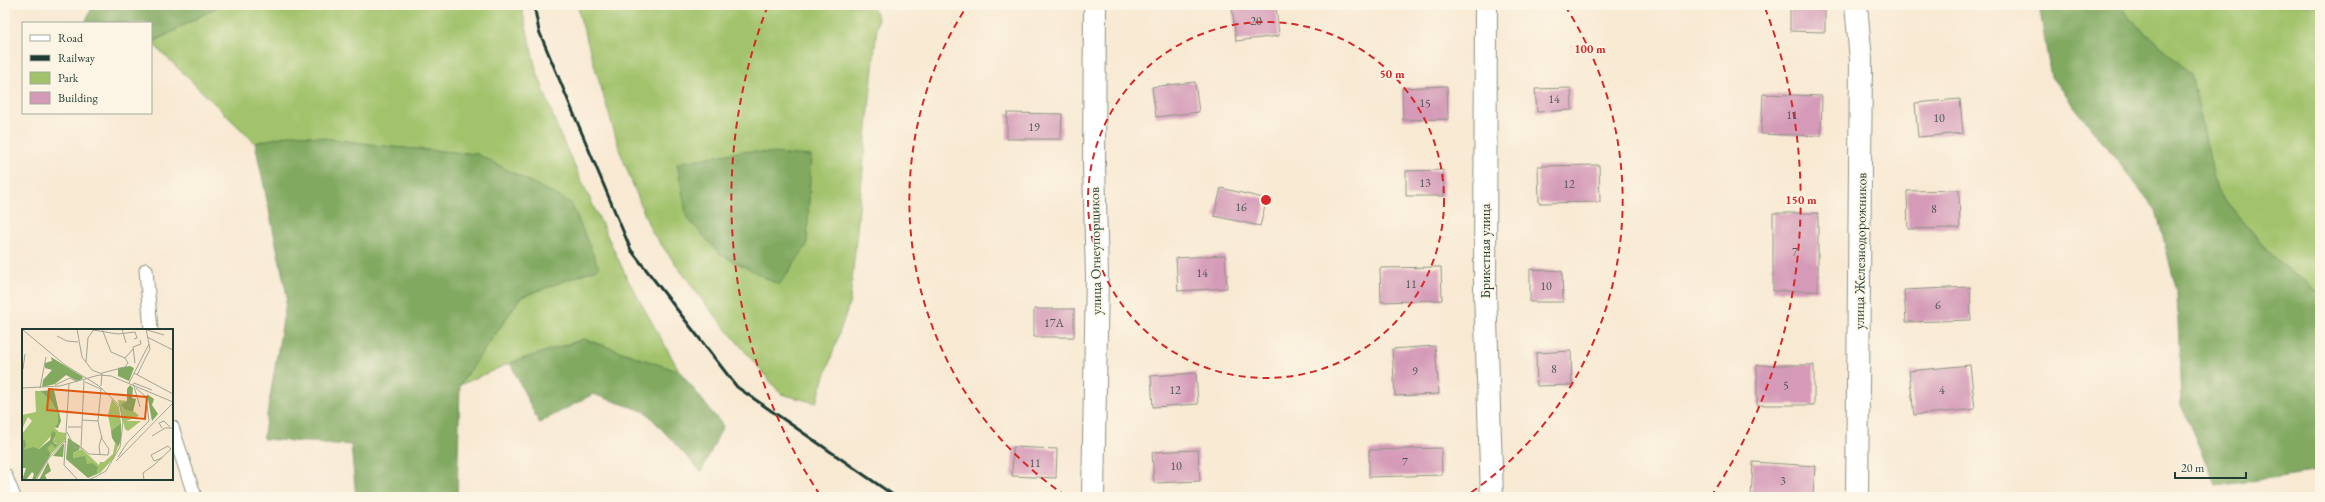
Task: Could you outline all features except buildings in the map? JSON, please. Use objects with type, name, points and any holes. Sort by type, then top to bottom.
[{"type":"street","name":"улица Огнеупорщиков","points":[[1093,497],[1097,276],[1094,165],[1095,5]]},
{"type":"street","name":"Брикетная улица","points":[[1486,5],[1485,291],[1492,497]]},
{"type":"street","name":"улица Железнодорожников","points":[[1856,5],[1861,60],[1857,497]]},
{"type":"lane","points":[[146,270],[151,329]]},
{"type":"lane","points":[[173,430],[195,497]]},
{"type":"lane","points":[[5,475],[14,497]]},
{"type":"green space","points":[[93,5],[221,5],[152,42],[152,22],[85,22]]},
{"type":"green space","points":[[221,5],[521,5],[536,69],[560,135],[627,278],[680,372],[584,339],[510,363],[460,385],[521,297],[599,268],[477,154],[391,147],[294,134],[255,143],[152,43]]},
{"type":"green space","points":[[578,5],[872,5],[878,17],[850,301],[816,403],[781,394],[706,305],[651,231],[621,154],[579,14]]},
{"type":"green space","points":[[2039,5],[2121,5],[2130,19],[2191,74],[2217,191],[2277,261],[2320,293],[2320,471],[2216,486],[2181,405],[2177,292],[2156,210],[2051,77]]},
{"type":"green space","points":[[2121,5],[2320,5],[2320,293],[2277,261],[2217,191],[2191,74],[2130,19]]},
{"type":"green space","points":[[294,134],[391,147],[477,154],[571,203],[599,268],[521,297],[460,385],[457,497],[356,497],[351,445],[263,439],[287,296],[255,143]]},
{"type":"green space","points":[[743,151],[811,156],[807,245],[779,285],[720,254],[687,218],[677,163]]},
{"type":"green space","points":[[584,339],[680,372],[723,426],[701,472],[646,412],[593,394],[539,423],[510,363]]},
{"type":"railway","points":[[534,5],[539,31],[631,250],[737,387],[896,497]]}]
